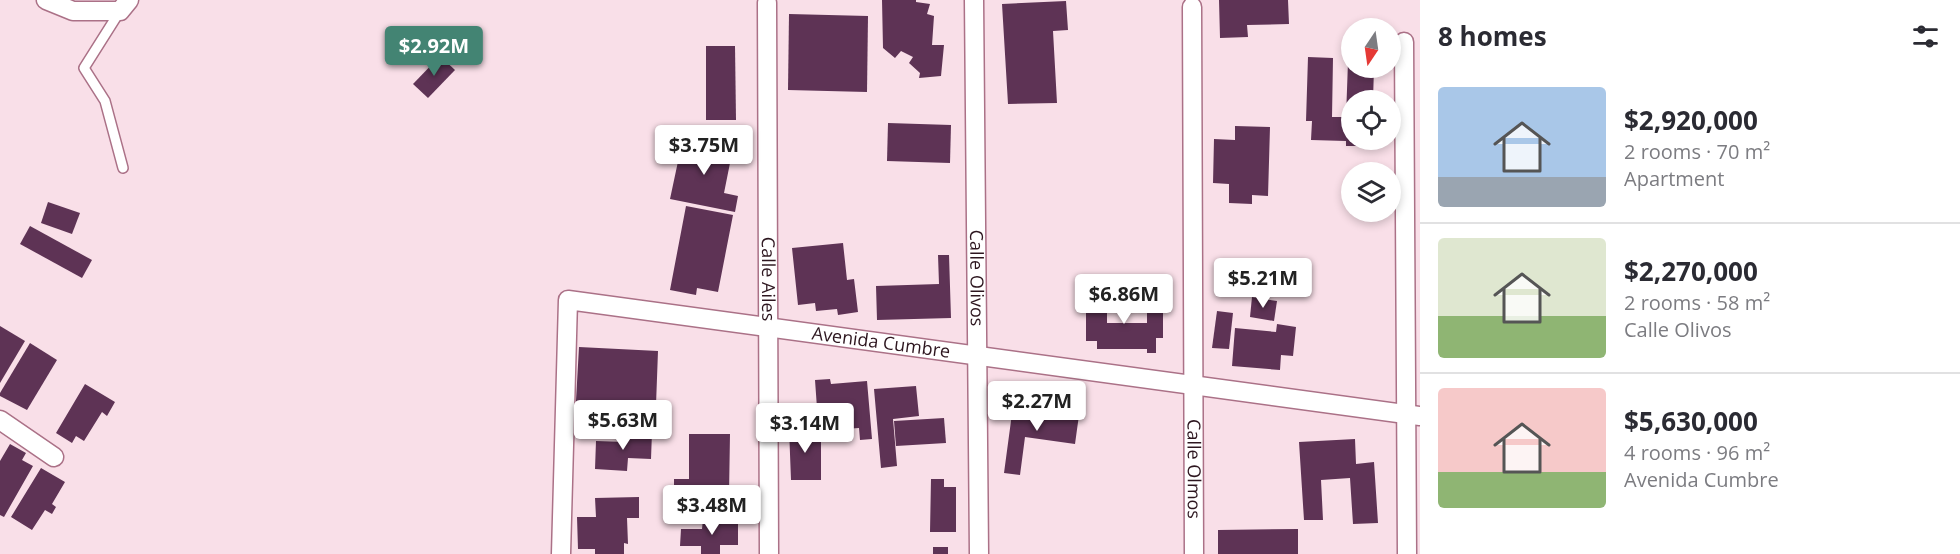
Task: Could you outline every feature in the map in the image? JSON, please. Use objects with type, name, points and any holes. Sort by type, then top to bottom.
[{"type":"street","points":[[46,0],[73,11],[124,6]]},
{"type":"street","name":"Calle Olivos","points":[[974,0],[979,554]]},
{"type":"street","name":"Calle Ailes","points":[[767,3],[769,554]]},
{"type":"street","points":[[1192,7],[1194,384]]},
{"type":"street","points":[[1404,42],[1413,414],[1407,554]]},
{"type":"street","name":"Avenida Cumbre","points":[[561,554],[568,300],[1413,414]]},
{"type":"street","name":"Calle Olmos","points":[[1194,384],[1194,554]]},
{"type":"street","points":[[0,420],[54,457]]},
{"type":"lane","points":[[123,168],[105,101],[84,68],[124,6]]},
{"type":"building","points":[[882,0],[916,0],[916,2],[930,4],[927,14],[934,16],[932,45],[944,45],[941,76],[919,78],[920,73],[909,63],[913,57],[901,51],[895,58],[883,48]]},
{"type":"building","points":[[1219,0],[1288,0],[1289,24],[1247,25],[1248,37],[1220,38]]},
{"type":"building","points":[[1066,1],[1068,30],[1053,31],[1057,103],[1008,104],[1002,4]]},
{"type":"building","points":[[789,14],[868,16],[867,92],[788,90]]},
{"type":"building","points":[[706,46],[735,46],[736,120],[706,120]]},
{"type":"building","points":[[440,56],[455,70],[428,98],[413,84]]},
{"type":"building","points":[[1308,57],[1333,58],[1332,117],[1341,117],[1341,141],[1311,140],[1312,121],[1306,121]]},
{"type":"building","points":[[1347,78],[1374,78],[1373,90],[1347,90]]},
{"type":"building","points":[[888,123],[951,125],[950,163],[887,161]]},
{"type":"building","points":[[1235,126],[1270,127],[1268,196],[1252,195],[1252,204],[1229,203],[1229,184],[1213,183],[1214,139],[1235,140]]},
{"type":"building","points":[[683,138],[733,148],[724,193],[738,196],[735,212],[670,199]]},
{"type":"building","points":[[48,202],[80,213],[72,234],[41,223]]},
{"type":"building","points":[[686,206],[733,215],[718,292],[697,288],[696,295],[670,290]]},
{"type":"building","points":[[30,226],[92,260],[82,278],[20,244]]},
{"type":"building","points":[[843,243],[847,280],[854,279],[858,312],[838,315],[837,309],[816,311],[815,303],[798,305],[792,248]]},
{"type":"building","points":[[938,255],[949,255],[951,318],[877,320],[876,286],[939,284]]},
{"type":"building","points":[[1147,291],[1163,291],[1163,338],[1156,338],[1156,353],[1147,353],[1147,349],[1097,349],[1097,341],[1086,341],[1086,293],[1107,292],[1107,323],[1147,323]]},
{"type":"building","points":[[1252,297],[1277,301],[1274,321],[1250,317]]},
{"type":"building","points":[[1217,311],[1233,313],[1229,349],[1212,348]]},
{"type":"building","points":[[1277,324],[1296,327],[1293,356],[1281,355],[1280,370],[1232,366],[1235,328],[1276,332]]},
{"type":"building","points":[[0,326],[25,341],[0,383]]},
{"type":"building","points":[[30,343],[57,360],[27,410],[0,396],[0,393]]},
{"type":"building","points":[[579,347],[658,351],[656,405],[595,403],[595,419],[575,418]]},
{"type":"building","points":[[830,379],[831,384],[867,381],[872,439],[860,440],[859,428],[844,429],[844,434],[819,436],[815,380]]},
{"type":"building","points":[[85,384],[115,402],[107,416],[102,412],[84,441],[76,436],[72,443],[56,433]]},
{"type":"building","points":[[916,386],[919,416],[893,419],[897,466],[881,468],[874,389]]},
{"type":"building","points":[[1013,406],[1079,415],[1075,444],[1025,437],[1020,475],[1004,473]]},
{"type":"building","points":[[944,418],[946,443],[896,446],[894,421]]},
{"type":"building","points":[[815,427],[815,441],[821,441],[821,480],[791,480],[789,428]]},
{"type":"building","points":[[625,431],[652,432],[651,459],[628,458],[627,471],[595,469],[596,441],[625,442]]},
{"type":"building","points":[[689,434],[730,434],[729,495],[674,495],[674,479],[689,479]]},
{"type":"building","points":[[1355,439],[1356,464],[1374,462],[1378,523],[1353,524],[1350,478],[1321,480],[1323,520],[1304,520],[1299,442]]},
{"type":"building","points":[[10,444],[26,453],[22,460],[33,466],[4,517],[0,515],[0,461]]},
{"type":"building","points":[[41,468],[65,482],[52,504],[56,507],[52,514],[45,510],[32,530],[11,517]]},
{"type":"building","points":[[931,479],[944,479],[944,487],[956,487],[956,532],[930,532]]},
{"type":"building","points":[[639,497],[639,518],[627,518],[628,544],[624,543],[624,554],[595,554],[595,549],[578,549],[577,517],[596,517],[595,498]]},
{"type":"building","points":[[703,519],[738,520],[738,545],[720,545],[720,554],[701,554],[701,546],[680,546],[681,529],[702,529]]},
{"type":"building","points":[[1298,529],[1298,554],[1218,554],[1218,530]]},
{"type":"building","points":[[933,547],[948,547],[948,554],[933,554]]}]
